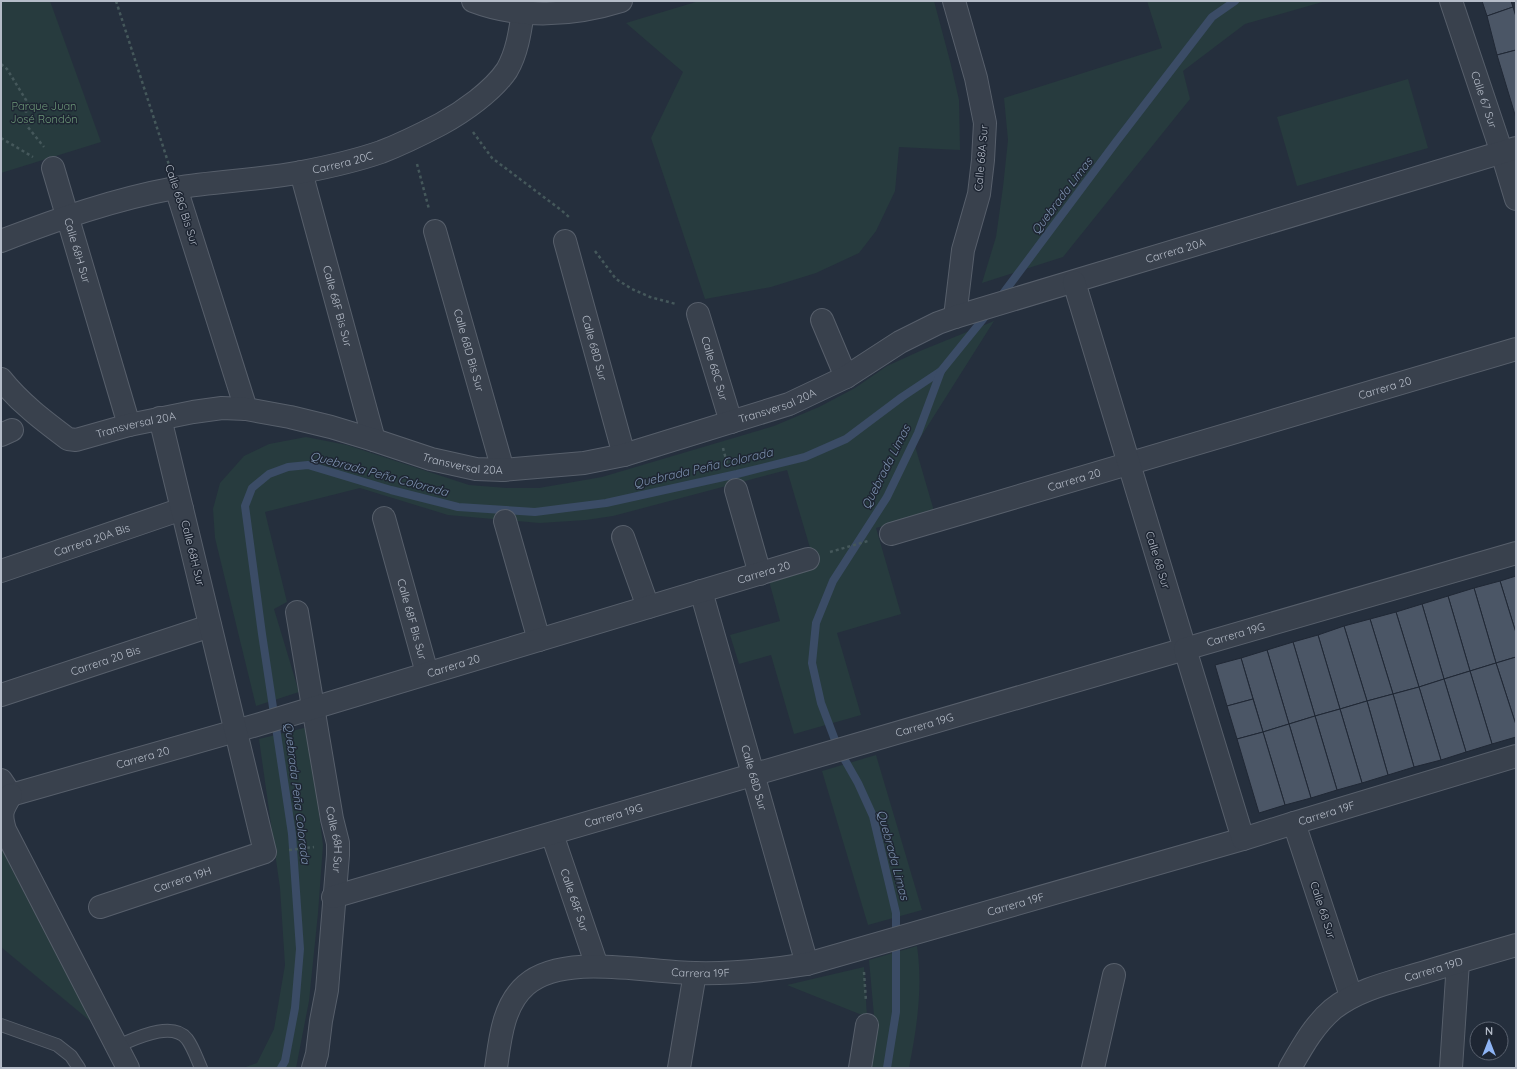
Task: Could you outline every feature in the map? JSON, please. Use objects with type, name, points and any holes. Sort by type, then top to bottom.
[{"type":"street","points":[[473,1],[498,9],[538,14],[562,12],[621,1]]},
{"type":"street","name":"Calle 68A Sur","points":[[954,1],[976,78],[985,123],[979,194],[963,250],[955,318]]},
{"type":"street","name":"Calle 67 Sur","points":[[1451,1],[1509,151],[1516,199]]},
{"type":"street","name":"Carrera 20C","points":[[1,240],[68,216],[131,198],[176,188],[301,172],[352,161],[381,152],[410,140],[460,114],[500,78],[507,70],[517,46],[523,12]]},
{"type":"street","name":"Carrera 20A","points":[[846,378],[900,342],[938,324],[955,318],[1509,151]]},
{"type":"street","name":"Calle 68H Sur","points":[[53,168],[129,425]]},
{"type":"street","name":"Calle 68F Bis Sur","points":[[301,172],[374,440]]},
{"type":"street","name":"Calle 68G Bis Sur","points":[[176,188],[246,409]]},
{"type":"street","name":"Calle 68D Bis Sur","points":[[435,231],[503,470]]},
{"type":"street","name":"Calle 68D Sur","points":[[565,241],[624,455]]},
{"type":"street","name":"Calle 68 Sur","points":[[1074,282],[1242,839]]},
{"type":"street","name":"Calle 68C Sur","points":[[698,314],[731,422]]},
{"type":"street","points":[[822,320],[846,378]]},
{"type":"street","name":"Carrera 20","points":[[891,534],[1516,348]]},
{"type":"street","name":"Transversal 20A","points":[[1,379],[11,392],[40,418],[68,439],[76,440],[129,425],[193,412],[222,408],[246,409],[290,417],[374,440],[431,459],[476,469],[503,470],[584,463],[624,455],[789,404],[846,378]]},
{"type":"street","name":"Calle 68H Sur","points":[[160,418],[265,852]]},
{"type":"street","points":[[736,490],[760,574]]},
{"type":"street","name":"Carrera 20A Bis","points":[[1,571],[182,509]]},
{"type":"street","name":"Calle 68F Bis Sur","points":[[384,518],[427,674]]},
{"type":"street","points":[[505,520],[539,640]]},
{"type":"street","points":[[624,537],[648,607]]},
{"type":"street","name":"Carrera 19G","points":[[333,897],[1516,553]]},
{"type":"street","name":"Carrera 20","points":[[6,788],[260,724],[808,559]]},
{"type":"street","name":"Calle 68D Sur","points":[[701,591],[807,964]]},
{"type":"street","name":"Calle 68H Sur","points":[[297,612],[303,710],[338,843],[327,990],[317,1054],[313,1068]]},
{"type":"street","name":"Carrera 20 Bis","points":[[1,695],[210,626]]},
{"type":"street","name":"Carrera 19F","points":[[496,1068],[500,1041],[513,998],[527,984],[544,974],[569,968],[597,966],[695,973],[775,970],[807,964],[1242,839],[1516,756]]},
{"type":"street","points":[[6,788],[1,815],[5,830],[128,1068]]},
{"type":"street","name":"Calle 68 Sur","points":[[1294,823],[1351,996]]},
{"type":"street","name":"Calle 68F Sur","points":[[552,834],[597,966]]},
{"type":"street","name":"Carrera 19H","points":[[100,906],[265,852]]},
{"type":"street","name":"Carrera 19D","points":[[1290,1068],[1308,1038],[1319,1024],[1332,1010],[1351,996],[1375,987],[1516,945]]},
{"type":"street","points":[[1451,1068],[1458,962]]},
{"type":"street","points":[[679,1068],[695,973]]},
{"type":"street","points":[[1094,1068],[1114,975]]},
{"type":"street","points":[[860,1068],[867,1025]]},
{"type":"lane","points":[[1,1024],[57,1045],[71,1056],[79,1068]]},
{"type":"lane","points":[[117,1046],[161,1030],[176,1032],[187,1039],[201,1068]]},
{"type":"path","name":"Calle 68G Bis Sur","points":[[116,1],[176,188]]},
{"type":"path","points":[[1,64],[7,69],[26,100],[27,126],[43,145],[53,168]]},
{"type":"path","points":[[1,138],[53,168]]},
{"type":"path","points":[[410,140],[435,231]]},
{"type":"path","points":[[808,559],[891,534]]},
{"type":"path","points":[[863,948],[867,1025]]},
{"type":"green space","name":"Parque Juan José Rondón","points":[[1,1],[50,1],[101,142],[1,173]]},
{"type":"green space","points":[[699,1],[934,1],[959,100],[960,150],[899,147],[895,191],[876,231],[859,253],[816,273],[771,287],[705,299],[651,138],[683,72],[626,23]]},
{"type":"green space","points":[[1147,1],[1326,1],[1245,24],[1183,71],[1190,99],[1063,257],[982,283],[996,237],[1003,187],[1008,140],[1004,98],[1162,48]]},
{"type":"green space","points":[[1408,79],[1428,148],[1297,186],[1277,117]]},
{"type":"green space","points":[[994,321],[915,446],[934,511],[876,528],[901,614],[837,633],[861,715],[794,734],[771,655],[739,664],[730,635],[780,621],[769,581],[816,568],[787,470],[613,516],[586,520],[540,523],[448,515],[360,488],[265,512],[287,602],[274,609],[299,692],[256,706],[215,538],[213,509],[220,483],[244,456],[269,444],[306,437],[347,445],[469,485],[507,488],[539,488],[602,477],[774,426],[819,407],[855,388],[887,366]]},
{"type":"green space","points":[[308,727],[323,845],[309,1001],[296,1068],[243,1068],[257,1063],[274,1029],[285,965],[280,888],[259,739]]},
{"type":"green space","points":[[876,755],[922,910],[868,925],[822,771]]},
{"type":"green space","points":[[1,813],[112,1039],[1,947]]},
{"type":"green space","points":[[917,946],[919,962],[919,992],[909,1068],[868,1068],[875,1027],[869,960]]},
{"type":"green space","points":[[864,967],[867,1017],[787,985]]},
{"type":"building","points":[[1482,1],[1511,1],[1513,7],[1487,16]]},
{"type":"building","points":[[1513,7],[1516,17],[1516,50],[1497,55],[1487,16]]},
{"type":"building","points":[[1516,50],[1516,118],[1497,55]]},
{"type":"building","points":[[1516,576],[1516,633],[1500,581]]},
{"type":"building","points":[[1500,581],[1516,633],[1516,657],[1496,663],[1474,588]]},
{"type":"building","points":[[1474,588],[1496,663],[1470,671],[1448,596]]},
{"type":"building","points":[[1448,596],[1470,671],[1444,679],[1422,604]]},
{"type":"building","points":[[1422,604],[1444,679],[1419,687],[1396,612]]},
{"type":"building","points":[[1396,612],[1419,687],[1393,694],[1370,619]]},
{"type":"building","points":[[1370,619],[1393,694],[1367,701],[1344,626]]},
{"type":"building","points":[[1344,626],[1367,701],[1340,709],[1318,635]]},
{"type":"building","points":[[1318,635],[1340,709],[1315,716],[1293,642]]},
{"type":"building","points":[[1293,642],[1315,716],[1289,724],[1267,650]]},
{"type":"building","points":[[1267,650],[1289,724],[1263,732],[1241,658]]},
{"type":"building","points":[[1516,657],[1516,725],[1496,663]]},
{"type":"building","points":[[1241,658],[1253,699],[1227,706],[1215,665]]},
{"type":"building","points":[[1496,663],[1516,725],[1516,737],[1492,744],[1470,671]]},
{"type":"building","points":[[1470,671],[1492,744],[1466,752],[1444,679]]},
{"type":"building","points":[[1444,679],[1466,752],[1441,760],[1419,687]]},
{"type":"building","points":[[1419,687],[1441,760],[1414,767],[1393,694]]},
{"type":"building","points":[[1393,694],[1414,767],[1388,775],[1367,701]]},
{"type":"building","points":[[1253,699],[1263,732],[1237,739],[1227,706]]},
{"type":"building","points":[[1367,701],[1388,775],[1362,783],[1340,709]]},
{"type":"building","points":[[1340,709],[1362,783],[1337,790],[1315,716]]},
{"type":"building","points":[[1315,716],[1337,790],[1311,798],[1289,724]]},
{"type":"building","points":[[1289,724],[1311,798],[1285,805],[1263,732]]},
{"type":"building","points":[[1263,732],[1285,805],[1259,813],[1237,739]]},
{"type":"waterway","name":"Quebrada Limas","points":[[999,299],[1116,142],[1212,17],[1235,1]]},
{"type":"waterway","name":"Quebrada Limas","points":[[887,1068],[896,1012],[896,913],[873,816],[858,783],[838,748],[821,703],[812,663],[816,623],[833,581],[887,497],[918,433],[941,371],[988,313]]},
{"type":"waterway","name":"Quebrada Peña Colorada","points":[[281,1068],[285,1061],[295,1008],[300,949],[292,834],[262,634],[245,506],[252,488],[269,474],[288,467],[308,465],[391,490],[458,507],[535,512],[606,503],[737,474],[805,457],[846,439],[902,397],[941,371]]}]
